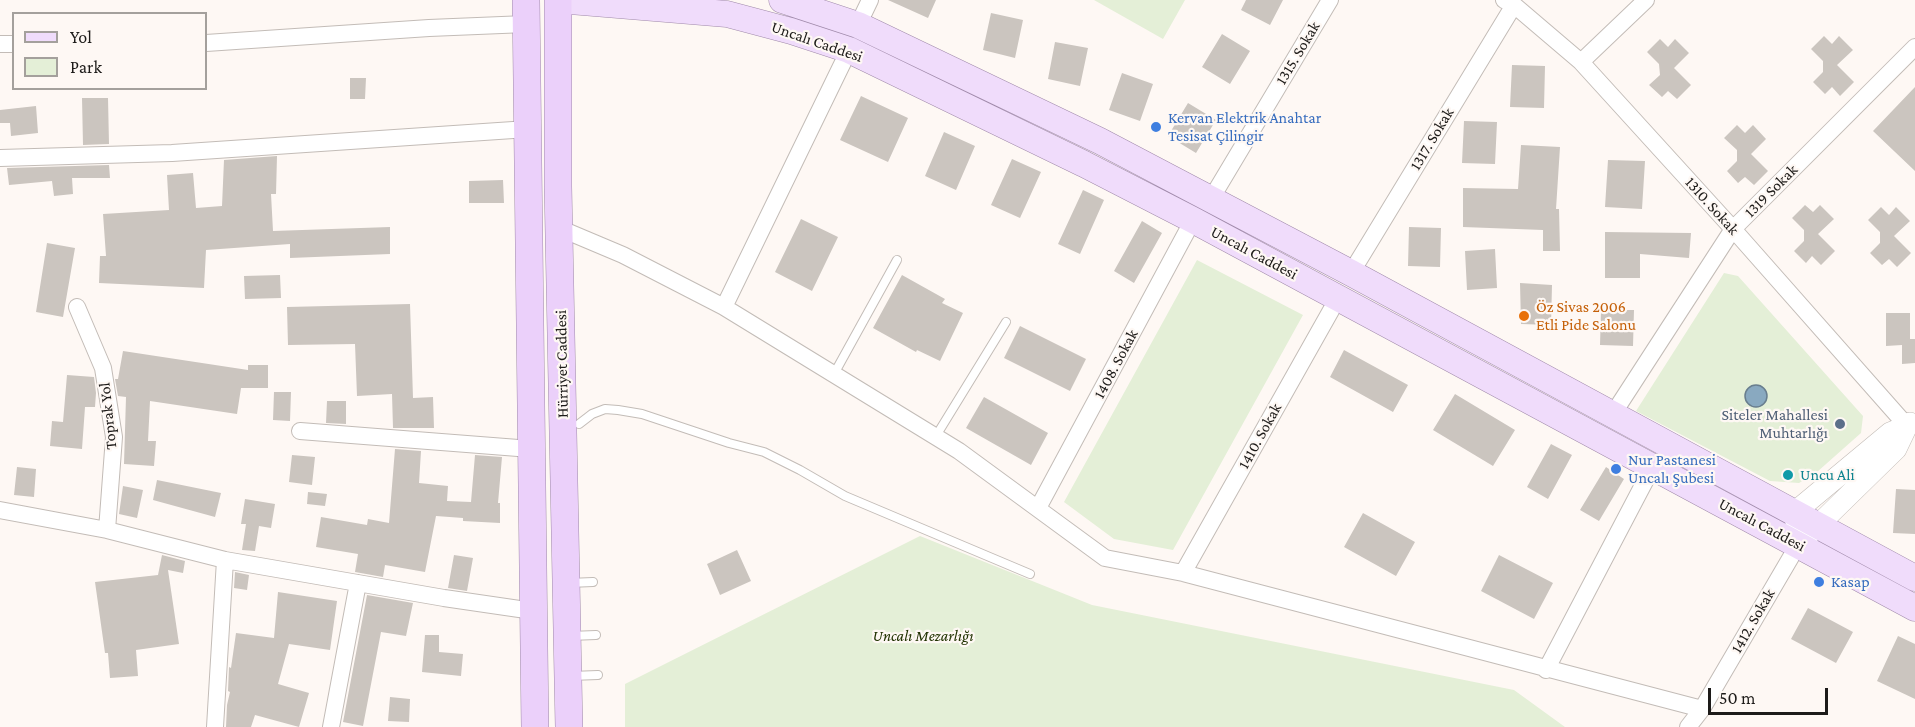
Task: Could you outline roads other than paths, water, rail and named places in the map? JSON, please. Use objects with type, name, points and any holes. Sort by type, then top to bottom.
[{"type":"highway","name":"Hürriyet Caddesi","points":[[558,0],[559,228],[569,727]]},
{"type":"highway","name":"Hürriyet Caddesi","points":[[526,12],[535,727]]},
{"type":"main road","name":"Uncalı Caddesi","points":[[558,0],[727,14],[791,31],[849,50],[1084,164],[1193,220],[1915,608]]},
{"type":"main road","name":"Uncalı Caddesi","points":[[782,0],[858,25],[1100,141],[1351,273],[1915,578]]},
{"type":"street","points":[[858,25],[870,0]]},
{"type":"street","name":"1315. Sokak","points":[[1210,199],[1330,0]]},
{"type":"street","points":[[1581,62],[1646,0]]},
{"type":"street","name":"1310. Sokak","points":[[1509,3],[1581,62],[1911,422]]},
{"type":"street","name":"1317. Sokak","points":[[1351,273],[1509,3]]},
{"type":"street","points":[[207,43],[429,28],[526,12]]},
{"type":"street","name":"1319 Sokak","points":[[1613,414],[1733,229],[1915,47]]},
{"type":"street","points":[[724,307],[849,50]]},
{"type":"street","points":[[0,158],[172,153],[528,129]]},
{"type":"street","name":"1408. Sokak","points":[[1038,508],[1193,220]]},
{"type":"street","points":[[559,228],[622,255],[724,307],[960,451],[1105,558],[1183,573],[1702,710]]},
{"type":"street","name":"1410. Sokak","points":[[1183,573],[1338,298]]},
{"type":"street","name":"Toprak Yol","points":[[77,307],[103,368],[114,437],[107,530]]},
{"type":"street","points":[[1798,545],[1795,512],[1890,433],[1911,422]]},
{"type":"street","points":[[1798,545],[1896,449],[1911,422]]},
{"type":"street","points":[[300,431],[531,449]]},
{"type":"street","points":[[1546,670],[1653,466]]},
{"type":"street","points":[[0,510],[107,530],[225,560],[533,611]]},
{"type":"street","name":"1412. Sokak","points":[[1688,727],[1702,710],[1798,545]]},
{"type":"street","points":[[215,727],[225,560]]},
{"type":"street","points":[[331,727],[358,583]]},
{"type":"lane","points":[[834,375],[897,260]]},
{"type":"lane","points":[[936,436],[1006,322]]},
{"type":"lane","points":[[579,424],[598,411],[618,410],[642,414],[729,443],[764,452],[845,496],[1030,574]]},
{"type":"lane","points":[[566,584],[593,582]]},
{"type":"lane","points":[[567,637],[596,635]]},
{"type":"lane","points":[[568,676],[598,675]]},
{"type":"water","points":[[1756,385],[1764,388],[1767,396],[1764,404],[1756,407],[1748,404],[1745,396],[1748,388]]},
{"type":"place","name":"Kervan Elektrik Anahtar Tesisat Çilingir","points":[[1156,127]]},
{"type":"place","name":"Öz Sivas 2006 Etli Pide Salonu","points":[[1524,316]]},
{"type":"place","name":"Siteler Mahallesi Muhtarlığı","points":[[1840,424]]},
{"type":"place","name":"Nur Pastanesi Uncalı Şubesi","points":[[1616,469]]},
{"type":"place","name":"Uncu Ali","points":[[1788,475]]},
{"type":"place","name":"Kasap","points":[[1819,582]]},
{"type":"park label","name":"Uncalı Mezarlığı","points":[[923,636]]}]
